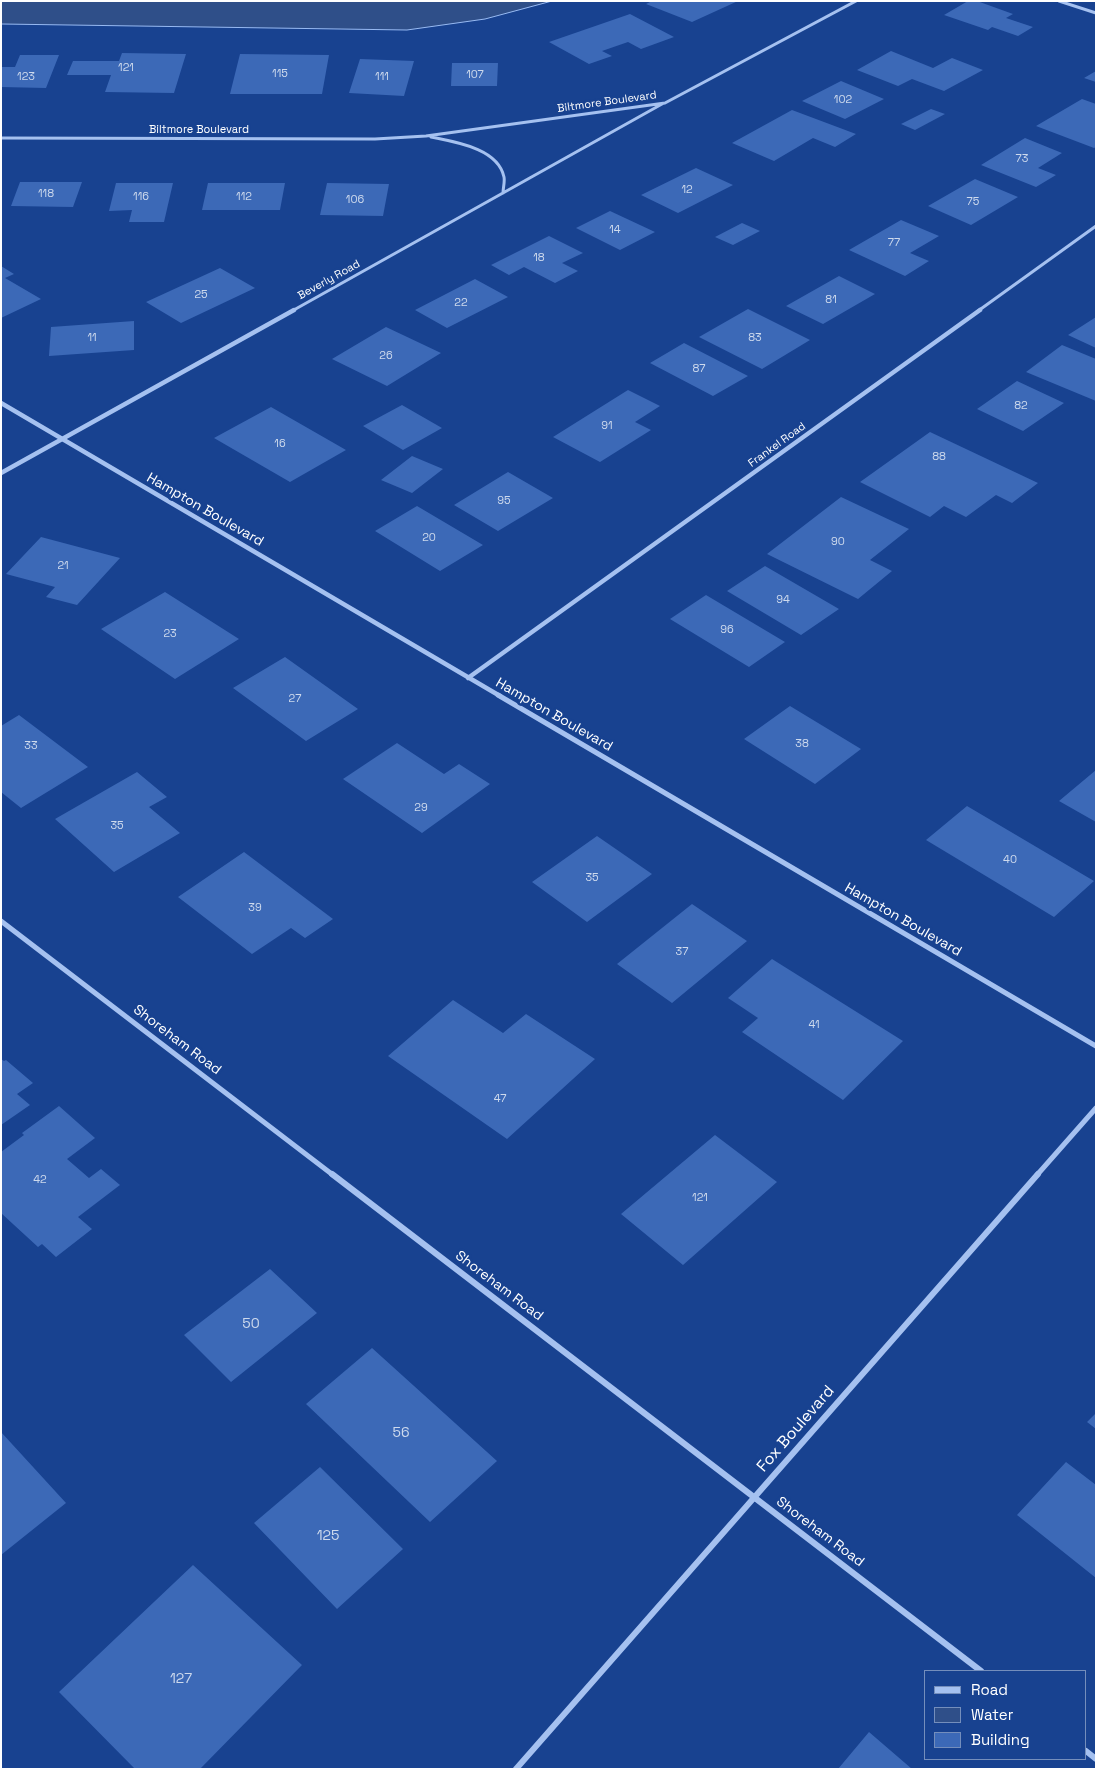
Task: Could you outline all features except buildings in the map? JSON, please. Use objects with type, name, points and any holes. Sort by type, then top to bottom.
[{"type":"street","name":"Biltmore Boulevard","points":[[1,138],[375,140],[426,136],[665,103],[856,1]]},
{"type":"street","points":[[1059,1],[1096,13]]},
{"type":"street","name":"Beverly Road","points":[[1,473],[665,103]]},
{"type":"street","name":"Biltmore Boulevard","points":[[426,136],[453,141],[485,154],[501,169],[504,178],[503,193]]},
{"type":"street","name":"Frankel Road","points":[[468,678],[1096,226]]},
{"type":"street","name":"Hampton Boulevard","points":[[1,404],[1096,1046]]},
{"type":"street","name":"Shoreham Road","points":[[1,921],[980,1670]]},
{"type":"street","name":"Fox Boulevard","points":[[516,1769],[1096,1108]]},
{"type":"water","points":[[1,1],[552,1],[485,19],[407,30],[1,24]]}]
